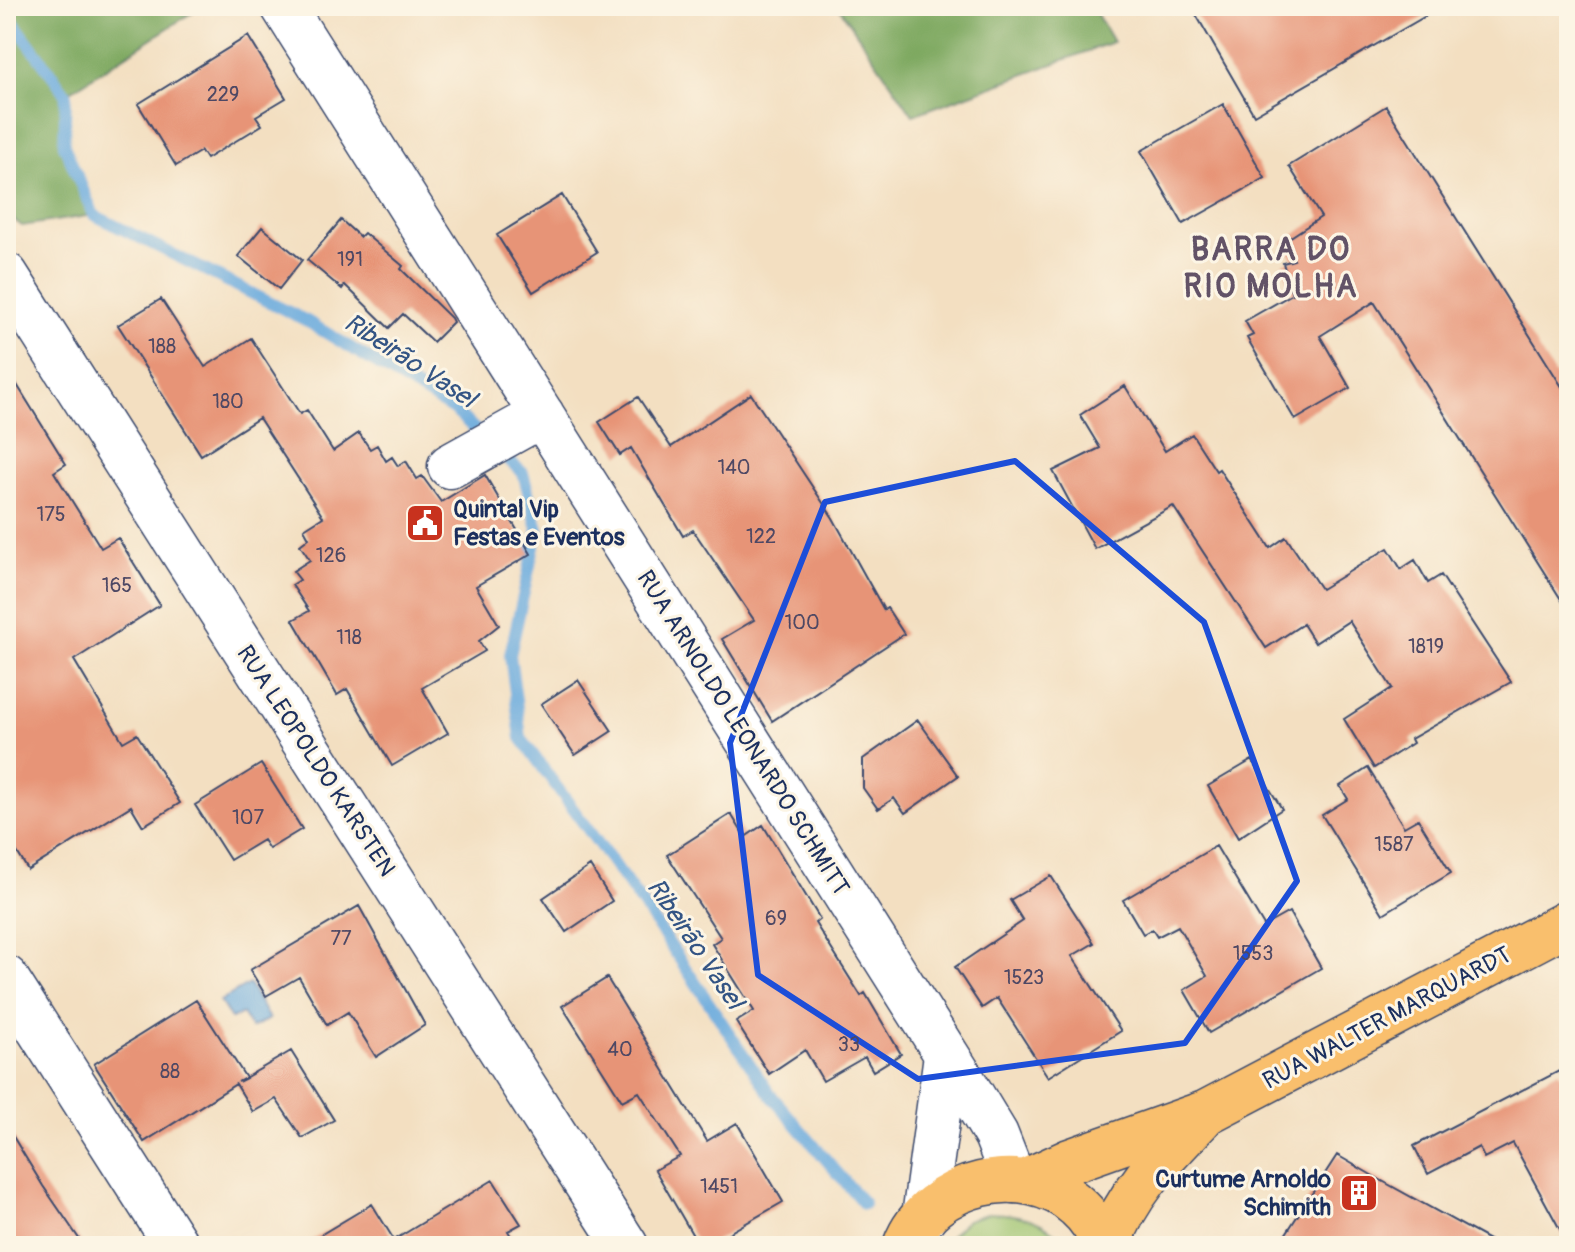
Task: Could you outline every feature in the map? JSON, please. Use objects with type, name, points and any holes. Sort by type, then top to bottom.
[{"type":"main road","name":"RUA WALTER MARQUARDT","points":[[1019,1181],[1205,1113],[1569,922]]},
{"type":"main road","name":"RUA WALTER MARQUARDT","points":[[1107,1246],[1130,1197],[1155,1165],[1205,1113]]},
{"type":"main road","points":[[909,1236],[958,1191],[988,1182],[1019,1181],[1076,1204],[1107,1246]]},
{"type":"street","name":"RUA ARNOLDO LEONARDO SCHMITT","points":[[283,6],[495,442],[946,1055],[996,1135],[1019,1181]]},
{"type":"street","name":"RUA LEOPOLDO KARSTEN","points":[[6,275],[626,1246]]},
{"type":"street","points":[[6,978],[177,1246]]},
{"type":"street","points":[[909,1236],[946,1055]]},
{"type":"highlighted area","points":[[1015,461],[1204,622],[1297,881],[1185,1043],[918,1079],[758,975],[730,743],[825,502]]},
{"type":"green space","points":[[6,6],[202,6],[66,94],[64,145],[94,215],[22,226],[6,214]]},
{"type":"green space","points":[[838,6],[1092,6],[1113,42],[913,115]]},
{"type":"green space","points":[[990,1213],[1033,1220],[1051,1230],[1067,1246],[940,1246],[967,1220]]},
{"type":"water","points":[[249,984],[269,1019],[251,1028],[242,1014],[231,1019],[220,1001]]},
{"type":"building","points":[[1191,6],[1443,6],[1254,115]]},
{"type":"building","points":[[248,36],[286,98],[256,116],[262,125],[206,159],[201,151],[176,166],[138,104]]},
{"type":"building","points":[[1223,104],[1265,178],[1183,224],[1141,151]]},
{"type":"building","points":[[1386,106],[1569,398],[1569,612],[1374,302],[1320,336],[1350,388],[1295,420],[1247,338],[1253,335],[1245,321],[1292,294],[1283,263],[1294,260],[1283,242],[1321,217],[1289,166]]},
{"type":"building","points":[[562,195],[597,252],[533,292],[497,235]]},
{"type":"building","points":[[341,220],[360,237],[364,233],[403,266],[401,269],[451,318],[453,322],[433,342],[403,314],[389,328],[345,285],[342,289],[307,260]]},
{"type":"building","points":[[262,227],[302,260],[279,289],[238,256]]},
{"type":"building","points":[[161,299],[205,367],[251,338],[300,414],[307,410],[333,451],[359,433],[370,449],[377,445],[386,461],[392,457],[398,466],[406,461],[417,479],[422,476],[441,502],[485,475],[531,554],[476,586],[499,625],[479,641],[485,651],[422,688],[448,733],[392,766],[347,689],[337,695],[293,620],[309,611],[292,585],[300,580],[293,571],[310,560],[300,545],[309,538],[304,529],[323,517],[259,418],[201,455],[118,325]]},
{"type":"building","points":[[6,367],[66,464],[54,472],[101,548],[118,538],[160,605],[74,660],[123,742],[137,734],[180,803],[143,826],[131,806],[28,870],[6,834]]},
{"type":"building","points":[[1125,386],[1165,451],[1192,434],[1216,471],[1219,469],[1270,548],[1286,537],[1321,589],[1388,548],[1401,569],[1415,560],[1428,583],[1441,575],[1511,682],[1411,739],[1413,743],[1374,768],[1344,719],[1392,688],[1349,621],[1315,643],[1303,624],[1266,648],[1173,506],[1095,549],[1053,471],[1100,448],[1080,415]]},
{"type":"building","points":[[751,394],[833,518],[884,610],[887,608],[904,634],[772,721],[722,639],[754,620],[693,530],[683,536],[631,448],[620,455],[599,422],[638,397],[671,447]]},
{"type":"building","points":[[578,680],[612,731],[575,755],[541,704]]},
{"type":"building","points":[[918,720],[958,776],[905,813],[894,798],[878,809],[863,788],[863,759]]},
{"type":"building","points":[[1252,760],[1282,809],[1238,838],[1208,786]]},
{"type":"building","points":[[261,764],[302,829],[269,849],[263,840],[230,860],[195,805]]},
{"type":"building","points":[[1368,768],[1404,827],[1418,819],[1451,873],[1383,914],[1322,815],[1348,799],[1340,786]]},
{"type":"building","points":[[731,814],[745,837],[763,825],[820,919],[815,923],[861,996],[865,993],[901,1054],[873,1071],[865,1057],[823,1081],[805,1050],[769,1074],[736,1022],[754,1011],[712,944],[721,938],[667,855]]},
{"type":"building","points":[[1216,846],[1264,926],[1289,912],[1321,968],[1209,1033],[1184,990],[1207,976],[1178,926],[1157,937],[1152,929],[1143,934],[1123,900]]},
{"type":"building","points":[[590,866],[612,901],[566,932],[543,898]]},
{"type":"building","points":[[1051,876],[1094,943],[1072,956],[1121,1031],[1048,1077],[997,998],[982,1008],[955,967],[1023,921],[1010,900]]},
{"type":"building","points":[[359,906],[425,1025],[376,1057],[348,1012],[327,1025],[299,977],[266,996],[250,970]]},
{"type":"building","points":[[607,978],[707,1141],[737,1123],[783,1202],[706,1246],[699,1246],[655,1170],[680,1156],[639,1092],[622,1101],[562,1006]]},
{"type":"building","points":[[196,1000],[246,1078],[291,1051],[334,1120],[302,1138],[276,1099],[253,1112],[236,1084],[144,1142],[94,1064]]},
{"type":"building","points":[[1559,1071],[1569,1089],[1569,1246],[1513,1143],[1484,1158],[1479,1147],[1428,1174],[1414,1146]]},
{"type":"building","points":[[6,1125],[84,1246],[13,1246],[6,1234]]},
{"type":"building","name":"Curtume Arnoldo Schimith","points":[[1337,1155],[1375,1177],[1500,1246],[1278,1246]]},
{"type":"building","points":[[493,1180],[521,1224],[508,1231],[517,1246],[302,1246],[372,1204],[394,1240]]},
{"type":"waterway","name":"Ribeirão Vasel","points":[[6,12],[66,94],[64,145],[94,215],[305,320],[455,411],[523,473],[538,529],[510,655],[521,738],[644,906],[770,1094],[864,1204]]},
{"type":"place","name":"Quintal Vip Festas e Eventos","points":[[425,523]]},
{"type":"place","name":"Curtume Arnoldo Schimith","points":[[1359,1193]]},
{"type":"district","name":"BARRA DO RIO MOLHA","points":[[1271,268]]}]
